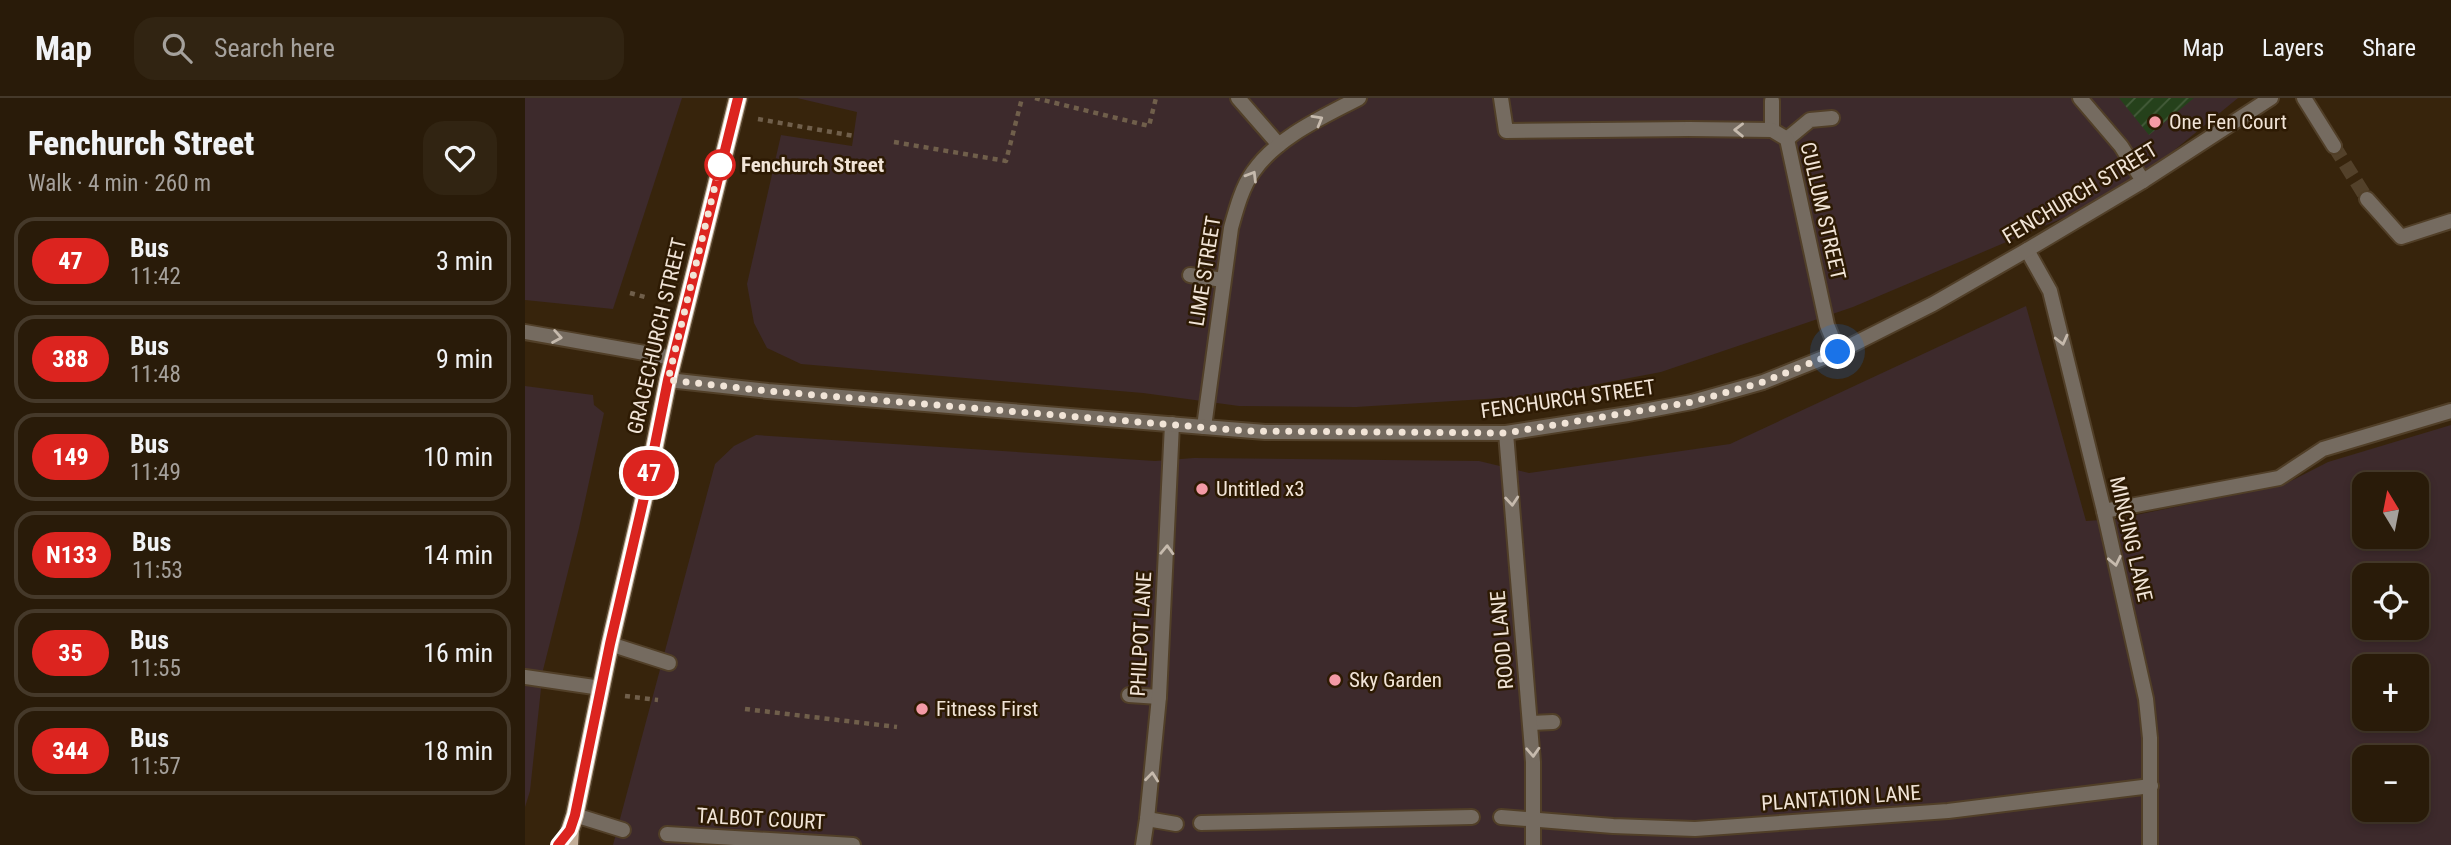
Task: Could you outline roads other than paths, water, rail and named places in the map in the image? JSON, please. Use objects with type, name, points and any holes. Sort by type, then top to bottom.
[{"type":"main road","name":"GRACECHURCH STREET","points":[[558,845],[571,830],[673,358],[736,106]]},
{"type":"street","points":[[1238,98],[1279,145]]},
{"type":"street","name":"LIME STREET","points":[[1204,427],[1223,280],[1235,213],[1252,172],[1279,145],[1359,98]]},
{"type":"street","name":"CULLUM STREET","points":[[1501,98],[1506,131],[1772,130],[1787,139],[1827,325],[1838,352]]},
{"type":"street","points":[[2080,98],[2120,146],[2143,181]]},
{"type":"street","name":"FENCHURCH STREET","points":[[668,380],[768,391],[1287,433],[1506,433],[1692,402],[1763,382],[1838,352],[1933,304],[2143,181],[2271,98]]},
{"type":"street","points":[[2304,98],[2334,146]]},
{"type":"street","points":[[1772,101],[1772,130]]},
{"type":"street","points":[[1787,139],[1810,120],[1832,118]]},
{"type":"street","points":[[2367,199],[2401,237],[2451,221]]},
{"type":"street","name":"MINCING LANE","points":[[2027,250],[2050,291],[2104,511],[2146,699],[2150,738],[2150,845]]},
{"type":"street","points":[[1190,275],[1223,280]]},
{"type":"street","points":[[525,332],[673,358]]},
{"type":"street","points":[[2104,511],[2279,478],[2323,449],[2451,411]]},
{"type":"street","name":"PHILPOT LANE","points":[[1143,845],[1159,697],[1172,424]]},
{"type":"street","name":"ROOD LANE","points":[[1506,433],[1531,723],[1533,845]]},
{"type":"street","points":[[610,644],[669,663]]},
{"type":"street","points":[[525,677],[601,688]]},
{"type":"street","points":[[1129,695],[1159,697]]},
{"type":"street","points":[[1531,723],[1553,722]]},
{"type":"street","name":"PLANTATION LANE","points":[[1501,817],[1695,829],[1948,811],[2151,786]]},
{"type":"street","points":[[1201,823],[1472,817]]},
{"type":"street","points":[[1147,819],[1176,824]]},
{"type":"street","points":[[571,830],[623,830]]},
{"type":"street","name":"TALBOT COURT","points":[[667,834],[853,845]]},
{"type":"tunnel","points":[[2334,146],[2367,199]]},
{"type":"place","name":"One Fen Court","points":[[2155,122]]},
{"type":"place","name":"Fenchurch Street","points":[[720,165]]},
{"type":"place","name":"Untitled x3","points":[[1202,489]]},
{"type":"place","name":"Sky Garden","points":[[1335,680]]},
{"type":"place","name":"Fitness First","points":[[922,709]]}]
